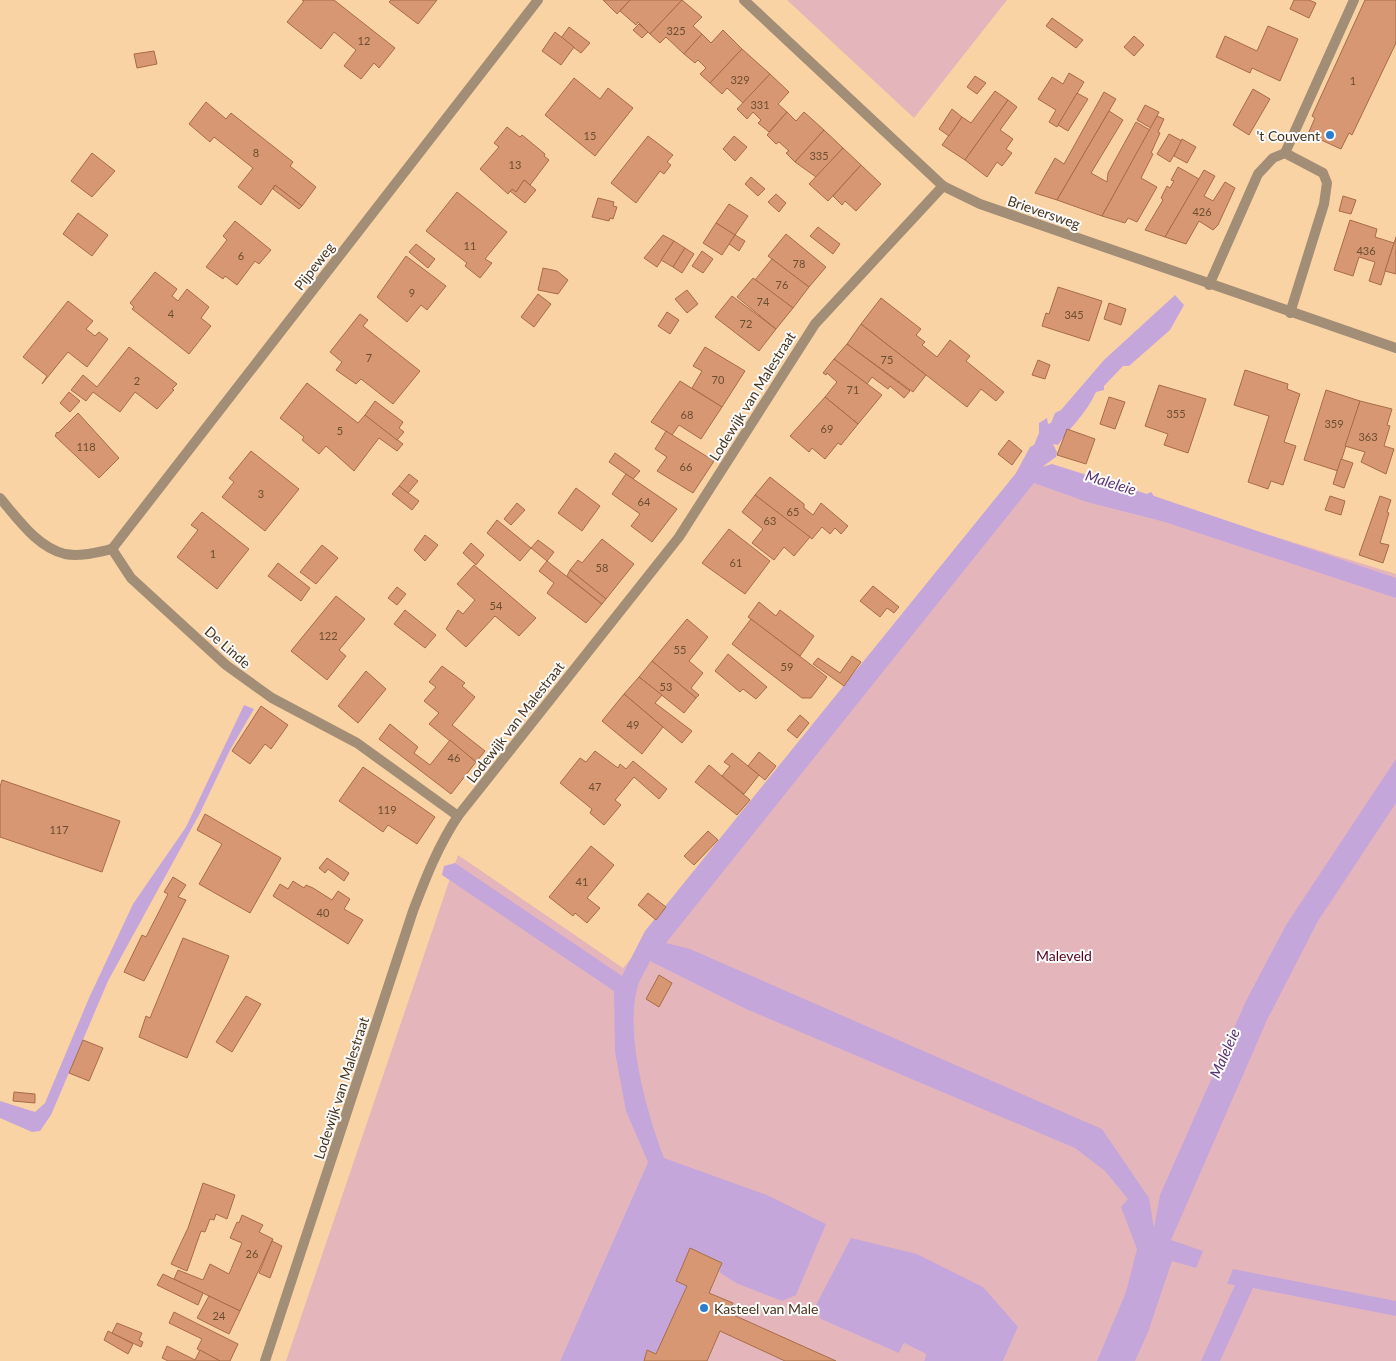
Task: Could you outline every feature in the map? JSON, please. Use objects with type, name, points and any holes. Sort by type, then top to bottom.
[{"type":"street","name":"Pijpeweg","points":[[112,549],[538,0]]},
{"type":"street","name":"Brieversweg","points":[[744,0],[943,186],[980,204],[1290,314],[1396,348]]},
{"type":"street","points":[[1210,285],[1258,174],[1273,158],[1285,153],[1354,0]]},
{"type":"street","points":[[1285,153],[1323,173],[1328,183],[1324,204],[1290,314]]},
{"type":"street","name":"Lodewijk van Malestraat","points":[[265,1361],[413,910],[432,859],[458,816],[679,537],[814,324],[943,186]]},
{"type":"street","points":[[0,498],[44,545],[66,554],[84,554],[112,549]]},
{"type":"street","name":"De Linde","points":[[112,549],[131,578],[226,665],[272,698],[357,742],[458,816]]},
{"type":"green space","points":[[787,0],[1007,0],[914,118]]},
{"type":"green space","name":"Maleveld","points":[[1038,464],[1396,574],[1396,1361],[1003,1361],[1018,1327],[917,1254],[899,1353],[904,1343],[926,1354],[924,1361],[836,1361],[729,1313],[733,1303],[709,1293],[719,1272],[782,1301],[648,1162],[560,1361],[286,1361],[458,855],[623,968]]},
{"type":"green space","points":[[720,1331],[785,1361],[707,1361]]},
{"type":"water","name":"Maleleie","points":[[1175,295],[1184,305],[1170,330],[1129,366],[1123,366],[1104,386],[1104,390],[1096,392],[1083,413],[1058,445],[1053,444],[1057,452],[1056,457],[1042,467],[1052,464],[1147,494],[1151,492],[1154,496],[1396,578],[1396,598],[1165,522],[1087,502],[1034,483],[666,943],[690,949],[1102,1129],[1149,1198],[1154,1228],[1160,1195],[1246,1001],[1286,925],[1396,759],[1396,803],[1318,921],[1267,1020],[1171,1240],[1203,1251],[1196,1268],[1172,1261],[1148,1332],[1135,1361],[1097,1361],[1126,1292],[1137,1249],[1121,1207],[1128,1199],[1105,1171],[1075,1148],[746,1009],[650,961],[637,989],[634,1008],[634,1029],[636,1051],[645,1097],[664,1158],[767,1195],[826,1224],[796,1295],[782,1301],[736,1283],[719,1272],[722,1263],[690,1248],[676,1281],[687,1286],[656,1354],[647,1350],[644,1361],[560,1361],[648,1162],[626,1111],[615,1052],[614,991],[442,875],[444,866],[455,863],[622,976],[645,931],[1016,473],[1030,447],[1034,445],[1039,433],[1039,423],[1047,418],[1048,424],[1051,423],[1055,413],[1061,410],[1104,360]]},
{"type":"water","points":[[244,705],[254,709],[230,750],[200,813],[108,981],[51,1115],[40,1131],[32,1132],[0,1118],[0,1101],[35,1112],[45,1103],[89,998],[133,904],[186,827]]},
{"type":"water","points":[[851,1238],[917,1254],[983,1287],[1018,1327],[1003,1361],[924,1361],[926,1354],[904,1343],[899,1353],[821,1319],[816,1305]]},
{"type":"water","points":[[1233,1269],[1396,1301],[1396,1316],[1253,1288],[1220,1361],[1201,1361],[1235,1285],[1227,1284]]},
{"type":"building","points":[[302,0],[334,0],[395,48],[379,68],[374,63],[361,79],[344,66],[356,50],[334,32],[321,49],[287,22],[304,1]]},
{"type":"building","points":[[391,0],[437,0],[418,24],[389,2]]},
{"type":"building","points":[[603,0],[630,0],[617,14]]},
{"type":"building","points":[[630,0],[682,0],[650,34],[638,22],[636,25],[620,11]]},
{"type":"building","points":[[682,0],[702,17],[693,26],[702,34],[684,54],[666,37],[660,43],[650,34]]},
{"type":"building","points":[[1294,0],[1309,0],[1316,3],[1309,18],[1290,9]]},
{"type":"building","points":[[1365,0],[1396,0],[1396,43],[1352,135],[1349,133],[1341,149],[1308,134],[1315,118],[1312,116]]},
{"type":"building","points":[[1052,18],[1083,40],[1076,48],[1046,26]]},
{"type":"building","points":[[639,24],[648,32],[642,38],[633,30]]},
{"type":"building","points":[[1268,26],[1298,39],[1280,81],[1252,68],[1250,73],[1216,57],[1225,36],[1257,51]]},
{"type":"building","points":[[569,27],[590,43],[581,53],[561,38]]},
{"type":"building","points":[[723,30],[742,49],[710,83],[700,74],[706,68],[698,60],[695,63],[684,54],[702,34],[711,43]]},
{"type":"building","points":[[555,32],[574,47],[561,65],[542,51]]},
{"type":"building","points":[[1134,36],[1144,45],[1134,56],[1124,47]]},
{"type":"building","points":[[742,49],[770,74],[743,103],[727,88],[722,94],[710,83]]},
{"type":"building","points":[[154,51],[157,64],[137,68],[134,54]]},
{"type":"building","points":[[1069,73],[1084,82],[1057,127],[1049,122],[1056,110],[1038,99],[1052,77],[1063,84]]},
{"type":"building","points":[[770,74],[789,92],[778,104],[787,112],[769,132],[758,123],[761,120],[753,112],[747,119],[737,109]]},
{"type":"building","points":[[975,76],[986,83],[977,94],[967,87]]},
{"type":"building","points":[[574,78],[600,99],[608,88],[633,108],[595,156],[545,115]]},
{"type":"building","points":[[1253,89],[1270,99],[1249,135],[1233,125]]},
{"type":"building","points":[[995,91],[1008,100],[965,160],[942,145],[962,117],[971,123]]},
{"type":"building","points":[[1104,92],[1116,99],[1057,200],[1035,193],[1055,158],[1064,164]]},
{"type":"building","points":[[1077,93],[1088,99],[1068,131],[1058,125]]},
{"type":"building","points":[[1008,100],[1017,107],[1000,130],[1013,139],[1006,149],[1012,153],[1002,166],[997,162],[987,177],[965,160]]},
{"type":"building","points":[[206,102],[226,119],[231,113],[293,162],[290,166],[316,187],[302,206],[275,185],[261,205],[238,187],[253,168],[214,137],[210,142],[189,124]]},
{"type":"building","points":[[1145,105],[1159,112],[1151,128],[1137,120]]},
{"type":"building","points":[[952,109],[962,117],[949,136],[939,129]]},
{"type":"building","points":[[1109,111],[1123,120],[1091,173],[1107,182],[1108,173],[1136,122],[1150,130],[1102,216],[1057,200]]},
{"type":"building","points":[[787,112],[796,121],[804,112],[824,130],[795,162],[786,153],[789,151],[779,142],[776,144],[767,135]]},
{"type":"building","points":[[1157,116],[1164,119],[1151,153],[1153,154],[1141,178],[1157,187],[1137,222],[1128,218],[1125,223],[1102,216]]},
{"type":"building","points":[[507,127],[520,137],[522,135],[545,154],[544,156],[549,160],[530,185],[524,180],[516,192],[512,189],[508,194],[480,169],[499,147],[494,143]]},
{"type":"building","points":[[824,130],[843,148],[816,177],[795,162]]},
{"type":"building","points":[[1169,134],[1182,141],[1170,162],[1157,154]]},
{"type":"building","points":[[648,136],[673,155],[667,162],[671,165],[664,174],[660,171],[636,203],[611,183]]},
{"type":"building","points":[[734,136],[747,147],[735,161],[723,149]]},
{"type":"building","points":[[1182,139],[1196,147],[1187,163],[1174,156]]},
{"type":"building","points":[[843,148],[861,165],[828,201],[809,184]]},
{"type":"building","points":[[92,153],[115,171],[92,197],[71,181]]},
{"type":"building","points":[[861,165],[881,184],[856,211],[845,201],[842,205],[833,196]]},
{"type":"building","points":[[1178,167],[1199,179],[1165,237],[1145,230],[1163,200],[1161,198],[1167,186],[1170,188],[1174,181],[1171,180]]},
{"type":"building","points":[[1204,170],[1215,176],[1204,196],[1213,201],[1225,182],[1235,188],[1218,225],[1213,230],[1199,221],[1186,244],[1165,237]]},
{"type":"building","points":[[751,177],[765,189],[758,196],[745,184]]},
{"type":"building","points":[[524,180],[536,190],[525,203],[510,191],[512,189],[516,192]]},
{"type":"building","points":[[275,185],[302,206],[299,209],[273,189]]},
{"type":"building","points":[[457,192],[507,232],[485,259],[492,263],[480,278],[465,266],[467,263],[426,231]]},
{"type":"building","points":[[776,194],[786,203],[779,212],[768,202]]},
{"type":"building","points":[[1343,196],[1356,200],[1351,214],[1339,211]]},
{"type":"building","points":[[598,198],[614,202],[613,206],[617,207],[613,219],[610,218],[609,221],[592,217]]},
{"type":"building","points":[[729,204],[748,216],[735,235],[716,223]]},
{"type":"building","points":[[78,213],[108,235],[92,256],[63,234]]},
{"type":"building","points":[[1350,220],[1377,229],[1375,237],[1394,243],[1381,285],[1369,281],[1375,262],[1359,257],[1353,276],[1334,270]]},
{"type":"building","points":[[235,221],[271,250],[259,264],[255,261],[237,285],[225,276],[223,279],[206,267],[227,240],[223,236]]},
{"type":"building","points":[[716,223],[735,235],[722,255],[703,243]]},
{"type":"building","points":[[818,227],[840,244],[833,254],[810,236]]},
{"type":"building","points":[[786,234],[826,267],[809,287],[768,256]]},
{"type":"building","points":[[663,235],[674,241],[657,267],[644,258]]},
{"type":"building","points":[[735,235],[745,241],[739,251],[729,244]]},
{"type":"building","points":[[1396,237],[1396,274],[1385,271]]},
{"type":"building","points":[[674,241],[685,248],[673,267],[661,260]]},
{"type":"building","points":[[416,244],[435,259],[428,268],[409,252]]},
{"type":"building","points":[[685,248],[694,254],[682,273],[673,267]]},
{"type":"building","points":[[702,251],[713,259],[703,273],[692,266]]},
{"type":"building","points":[[406,256],[446,286],[427,310],[421,305],[407,322],[377,297]]},
{"type":"building","points":[[772,259],[809,287],[793,308],[755,280]]},
{"type":"building","points":[[543,268],[557,271],[568,280],[558,294],[538,290]]},
{"type":"building","points":[[155,272],[177,289],[172,296],[178,301],[187,289],[209,307],[201,318],[211,326],[189,354],[132,309],[134,307],[130,303]]},
{"type":"building","points":[[753,278],[793,308],[776,329],[737,297]]},
{"type":"building","points":[[1058,287],[1102,301],[1089,341],[1042,326],[1046,313],[1049,314]]},
{"type":"building","points":[[687,290],[698,304],[687,313],[675,299]]},
{"type":"building","points":[[538,294],[551,304],[534,327],[521,317]]},
{"type":"building","points":[[732,296],[776,329],[759,351],[715,317]]},
{"type":"building","points":[[881,298],[921,329],[916,335],[925,342],[922,345],[937,357],[950,340],[970,356],[966,361],[1004,392],[996,401],[981,389],[967,407],[861,324]]},
{"type":"building","points":[[68,301],[93,321],[86,329],[95,336],[99,332],[108,339],[87,367],[68,352],[42,384],[47,376],[23,357]]},
{"type":"building","points":[[1109,303],[1126,309],[1121,325],[1104,319]]},
{"type":"building","points":[[667,312],[679,320],[670,334],[658,326]]},
{"type":"building","points":[[360,314],[368,320],[363,326],[420,371],[393,404],[361,379],[356,384],[336,370],[342,362],[330,352]]},
{"type":"building","points":[[861,324],[926,375],[913,392],[847,344]]},
{"type":"building","points":[[847,344],[910,391],[904,398],[890,386],[888,389],[872,377],[867,384],[834,359]]},
{"type":"building","points":[[129,347],[177,384],[157,409],[135,392],[120,412],[93,392],[86,401],[71,390],[83,375],[97,387]]},
{"type":"building","points":[[705,347],[745,371],[722,407],[692,388],[702,371],[693,366]]},
{"type":"building","points":[[834,359],[882,395],[858,424],[825,397],[837,382],[827,373],[826,375],[823,373]]},
{"type":"building","points":[[1038,360],[1050,365],[1045,379],[1032,375]]},
{"type":"building","points":[[1245,370],[1288,384],[1287,389],[1300,394],[1284,442],[1296,446],[1283,485],[1271,481],[1268,489],[1248,482],[1269,416],[1234,405]]},
{"type":"building","points":[[680,381],[722,407],[701,439],[679,425],[672,435],[651,422]]},
{"type":"building","points":[[307,383],[358,423],[365,415],[403,444],[397,451],[379,438],[354,471],[326,446],[319,454],[302,440],[304,437],[280,418]]},
{"type":"building","points":[[1159,385],[1206,399],[1188,453],[1164,445],[1168,434],[1145,426]]},
{"type":"building","points":[[1326,390],[1360,401],[1338,471],[1304,460]]},
{"type":"building","points":[[69,392],[80,401],[70,412],[60,403]]},
{"type":"building","points":[[825,397],[858,424],[841,445],[838,443],[825,459],[812,448],[809,452],[790,436]]},
{"type":"building","points":[[1109,397],[1125,402],[1115,429],[1100,424]]},
{"type":"building","points":[[375,401],[403,422],[399,428],[404,432],[397,440],[365,415]]},
{"type":"building","points":[[1360,401],[1392,409],[1387,425],[1390,426],[1384,446],[1394,449],[1386,474],[1361,462],[1365,452],[1345,446]]},
{"type":"building","points":[[78,413],[119,458],[99,478],[55,436]]},
{"type":"building","points":[[1067,429],[1095,439],[1086,464],[1057,455]]},
{"type":"building","points":[[666,431],[714,461],[693,493],[657,471],[667,457],[655,449]]},
{"type":"building","points":[[1009,440],[1022,451],[1012,465],[998,454]]},
{"type":"building","points":[[251,451],[299,489],[265,531],[222,497],[234,482],[229,478]]},
{"type":"building","points":[[615,453],[640,471],[633,479],[609,462]]},
{"type":"building","points":[[1341,459],[1353,463],[1344,488],[1333,484]]},
{"type":"building","points":[[409,474],[418,481],[408,493],[399,486]]},
{"type":"building","points":[[626,474],[677,509],[652,542],[631,526],[640,514],[612,494]]},
{"type":"building","points":[[770,477],[804,504],[804,508],[813,515],[821,503],[848,526],[841,534],[835,528],[830,534],[822,527],[812,539],[755,495]]},
{"type":"building","points":[[399,486],[419,501],[412,510],[392,494]]},
{"type":"building","points":[[576,488],[600,506],[582,531],[558,513]]},
{"type":"building","points":[[755,495],[810,537],[794,556],[784,547],[774,560],[752,543],[763,529],[742,512]]},
{"type":"building","points":[[1330,496],[1345,501],[1341,515],[1325,510]]},
{"type":"building","points":[[1380,496],[1391,500],[1380,543],[1389,545],[1383,563],[1359,555]]},
{"type":"building","points":[[517,503],[525,510],[511,525],[504,519]]},
{"type":"building","points":[[202,512],[249,549],[217,589],[177,557],[198,530],[191,525]]},
{"type":"building","points":[[497,520],[531,548],[520,561],[487,533]]},
{"type":"building","points":[[729,529],[770,561],[745,594],[702,563]]},
{"type":"building","points":[[425,535],[438,545],[425,561],[414,550]]},
{"type":"building","points":[[602,539],[634,564],[606,599],[570,570],[578,560],[582,563]]},
{"type":"building","points":[[538,540],[554,552],[547,561],[531,548]]},
{"type":"building","points":[[471,543],[484,555],[476,565],[463,553]]},
{"type":"building","points":[[322,545],[338,558],[316,584],[300,572]]},
{"type":"building","points":[[547,561],[602,604],[586,623],[547,593],[554,583],[539,571]]},
{"type":"building","points":[[278,563],[310,588],[301,601],[268,576]]},
{"type":"building","points":[[474,565],[536,618],[519,636],[495,616],[466,647],[446,629],[458,610],[463,614],[475,600],[457,584]]},
{"type":"building","points":[[570,570],[606,599],[602,604],[567,576]]},
{"type":"building","points":[[873,586],[899,607],[894,613],[887,608],[880,617],[860,601]]},
{"type":"building","points":[[397,587],[406,594],[397,605],[388,598]]},
{"type":"building","points":[[336,596],[365,619],[339,650],[346,656],[327,680],[291,651]]},
{"type":"building","points":[[759,602],[776,616],[780,610],[814,636],[800,656],[748,617]]},
{"type":"building","points":[[405,610],[436,635],[425,648],[394,624]]},
{"type":"building","points":[[687,619],[708,637],[689,661],[703,673],[691,688],[699,695],[696,698],[652,661]]},
{"type":"building","points":[[751,619],[827,677],[811,698],[802,698],[732,644]]},
{"type":"building","points":[[728,654],[767,687],[756,699],[743,689],[740,692],[715,671]]},
{"type":"building","points":[[852,656],[861,662],[844,686],[813,664],[818,658],[840,673]]},
{"type":"building","points":[[652,661],[696,698],[684,713],[639,677]]},
{"type":"building","points":[[442,666],[465,683],[462,686],[475,697],[452,725],[485,751],[476,762],[429,724],[439,713],[424,701],[436,687],[429,682]]},
{"type":"building","points":[[366,671],[386,689],[358,723],[338,706]]},
{"type":"building","points":[[639,677],[662,695],[655,703],[692,731],[682,743],[624,694]]},
{"type":"building","points":[[624,694],[663,727],[642,754],[602,721]]},
{"type":"building","points":[[261,706],[288,725],[271,749],[265,744],[250,764],[232,751]]},
{"type":"building","points":[[800,715],[809,723],[797,738],[787,730]]},
{"type":"building","points":[[390,724],[418,747],[414,753],[430,765],[450,740],[476,762],[451,794],[379,739]]},
{"type":"building","points":[[595,751],[618,768],[620,764],[626,769],[633,761],[667,789],[659,799],[634,777],[615,800],[621,805],[604,825],[590,813],[592,809],[560,783],[580,758],[586,762]]},
{"type":"building","points":[[759,752],[776,766],[765,780],[748,766]]},
{"type":"building","points":[[732,753],[759,775],[744,794],[722,776],[730,766],[724,762]]},
{"type":"building","points":[[709,765],[750,800],[737,815],[695,782]]},
{"type":"building","points":[[363,767],[435,817],[417,844],[388,825],[383,832],[339,801]]},
{"type":"building","points":[[2,780],[120,821],[102,872],[0,837],[0,787]]},
{"type":"building","points":[[205,814],[281,858],[250,913],[199,884],[222,844],[197,830]]},
{"type":"building","points":[[708,831],[718,840],[694,865],[684,856]]},
{"type":"building","points":[[591,846],[614,865],[587,898],[600,908],[587,923],[575,913],[573,916],[549,897]]},
{"type":"building","points":[[327,858],[349,873],[344,881],[328,869],[325,873],[319,868]]},
{"type":"building","points":[[173,877],[186,885],[178,897],[186,900],[144,981],[124,972],[142,935],[146,937],[168,894],[164,892]]},
{"type":"building","points":[[293,881],[304,888],[306,885],[313,888],[332,900],[338,891],[350,899],[344,909],[363,920],[348,944],[273,896],[280,884],[288,889]]},
{"type":"building","points":[[648,893],[666,907],[656,920],[638,905]]},
{"type":"building","points":[[183,938],[229,956],[187,1058],[139,1037],[146,1016],[150,1018]]},
{"type":"building","points":[[659,975],[672,983],[659,1007],[646,999]]},
{"type":"building","points":[[246,996],[261,1004],[232,1052],[216,1042]]},
{"type":"building","points":[[83,1040],[103,1048],[89,1081],[69,1073]]},
{"type":"building","points":[[14,1092],[35,1094],[35,1103],[13,1101]]},
{"type":"building","points":[[203,1183],[235,1195],[227,1219],[216,1214],[214,1220],[210,1219],[205,1232],[201,1231],[187,1271],[171,1264],[188,1228]]},
{"type":"building","points":[[242,1215],[263,1225],[259,1232],[273,1239],[240,1311],[174,1279],[178,1270],[203,1280],[210,1264],[229,1274],[242,1243],[230,1238]]},
{"type":"building","points":[[272,1241],[282,1246],[270,1278],[259,1273]]},
{"type":"building","name":"Kasteel van Male","points":[[690,1248],[722,1263],[709,1293],[733,1303],[729,1313],[836,1361],[785,1361],[720,1331],[707,1361],[644,1361],[647,1350],[656,1354],[687,1286],[676,1281]]},
{"type":"building","points":[[163,1274],[203,1293],[198,1305],[157,1285]]},
{"type":"building","points":[[209,1296],[240,1311],[229,1334],[197,1318]]},
{"type":"building","points":[[174,1312],[238,1344],[230,1361],[220,1361],[197,1349],[202,1339],[169,1323]]},
{"type":"building","points":[[117,1323],[142,1333],[139,1340],[143,1342],[141,1347],[112,1333]]},
{"type":"building","points":[[108,1331],[133,1344],[128,1354],[104,1340]]},
{"type":"building","points":[[167,1346],[195,1360],[200,1350],[220,1361],[168,1361],[162,1358]]},
{"type":"place","name":"'t Couvent","points":[[1330,135]]},
{"type":"place","name":"Kasteel van Male","points":[[704,1308]]}]
